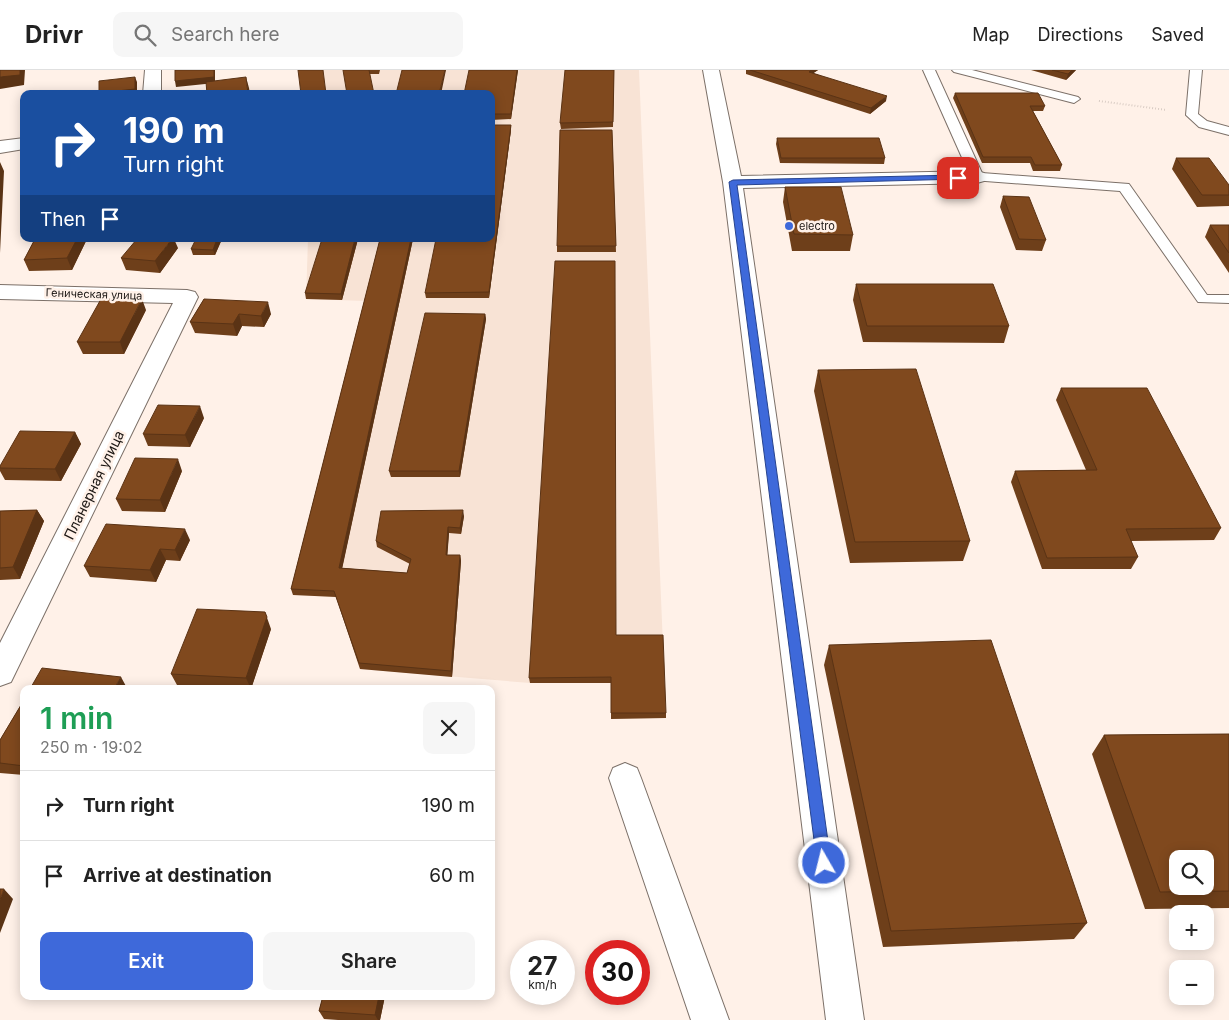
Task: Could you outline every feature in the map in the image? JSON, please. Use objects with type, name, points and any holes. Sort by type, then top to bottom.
[{"type":"street","points":[[152,90],[153,70]]},
{"type":"street","points":[[712,70],[733,182],[845,1020]]},
{"type":"street","points":[[0,147],[20,144]]},
{"type":"street","points":[[733,182],[977,177]]},
{"type":"street","name":"Геническая улица","points":[[0,292],[187,297]]},
{"type":"street","name":"Планерная улица","points":[[0,673],[187,297]]},
{"type":"street","points":[[624,778],[710,1020]]},
{"type":"lane","points":[[928,70],[977,177],[1124,187],[1203,298],[1229,299]]},
{"type":"lane","points":[[958,70],[1074,99]]},
{"type":"lane","points":[[1196,70],[1192,115],[1204,124],[1229,131]]},
{"type":"path","points":[[1074,99],[1142,105],[1192,115]]},
{"type":"shaded area","points":[[299,70],[639,70],[666,718],[611,719],[611,683],[530,683],[360,669],[336,597],[293,595],[367,301],[306,299],[308,242],[495,242],[495,90],[302,90]]},
{"type":"building","points":[[0,70],[20,70],[20,75],[0,77]]},
{"type":"building","points":[[175,70],[214,70],[214,77],[175,81]]},
{"type":"building","points":[[298,70],[323,70],[326,90],[300,90]]},
{"type":"building","points":[[343,70],[369,70],[373,90],[346,90]]},
{"type":"building","points":[[402,70],[445,70],[440,90],[397,90]]},
{"type":"building","points":[[469,70],[517,70],[511,114],[495,114],[495,90],[465,90]]},
{"type":"building","points":[[565,70],[614,70],[613,122],[560,123]]},
{"type":"building","points":[[750,70],[811,70],[809,72],[887,96],[871,108]]},
{"type":"building","points":[[1052,70],[1072,70],[1068,74]]},
{"type":"building","points":[[135,77],[135,89],[99,90],[99,81]]},
{"type":"building","points":[[246,77],[248,90],[207,90],[206,82]]},
{"type":"building","points":[[955,93],[1038,93],[1045,106],[1030,106],[1062,165],[1035,165],[1031,157],[983,157]]},
{"type":"building","points":[[495,125],[511,125],[489,292],[425,293],[435,242],[495,242]]},
{"type":"building","points":[[560,130],[612,130],[616,246],[557,246]]},
{"type":"building","points":[[777,138],[879,138],[885,158],[781,158]]},
{"type":"building","points":[[1176,158],[1209,158],[1229,185],[1229,195],[1202,195]]},
{"type":"building","points":[[785,187],[841,187],[853,235],[794,234]]},
{"type":"building","points":[[1003,196],[1029,197],[1046,240],[1019,239]]},
{"type":"building","points":[[1210,225],[1229,225],[1229,253]]},
{"type":"building","points":[[33,242],[75,242],[67,258],[24,260]]},
{"type":"building","points":[[134,242],[170,242],[155,261],[121,258]]},
{"type":"building","points":[[194,242],[216,242],[213,250],[191,249]]},
{"type":"building","points":[[321,242],[354,242],[341,294],[305,293]]},
{"type":"building","points":[[379,242],[410,242],[339,568],[407,573],[411,559],[376,541],[381,511],[463,510],[460,528],[448,527],[446,555],[460,555],[451,671],[359,663],[334,591],[291,589]]},
{"type":"building","points":[[555,261],[615,261],[616,635],[663,635],[666,713],[611,713],[611,677],[529,678]]},
{"type":"building","points":[[856,284],[993,284],[1009,326],[867,326]]},
{"type":"building","points":[[101,299],[142,299],[120,342],[77,342]]},
{"type":"building","points":[[204,299],[268,302],[261,316],[239,314],[233,324],[190,322]]},
{"type":"building","points":[[425,313],[485,314],[459,471],[389,471]]},
{"type":"building","points":[[916,369],[970,541],[855,542],[818,370]]},
{"type":"building","points":[[1061,388],[1147,388],[1221,528],[1126,529],[1138,557],[1047,558],[1015,471],[1097,470]]},
{"type":"building","points":[[158,405],[200,406],[185,435],[143,434]]},
{"type":"building","points":[[20,431],[75,432],[55,469],[0,468]]},
{"type":"building","points":[[135,458],[178,459],[160,500],[116,499]]},
{"type":"building","points":[[37,510],[13,567],[0,568],[0,511]]},
{"type":"building","points":[[106,524],[185,529],[175,550],[160,549],[150,570],[84,566]]},
{"type":"building","points":[[197,609],[265,612],[267,617],[246,678],[171,674]]},
{"type":"building","points":[[991,640],[1087,923],[891,931],[829,645]]},
{"type":"building","points":[[42,668],[121,677],[116,685],[32,685]]},
{"type":"building","points":[[20,707],[20,766],[0,763],[0,740]]},
{"type":"building","points":[[1229,734],[1229,891],[1214,891],[1214,850],[1169,850],[1169,892],[1160,892],[1104,735]]},
{"type":"building","points":[[0,889],[4,889],[0,900]]},
{"type":"building","points":[[322,1000],[378,1000],[375,1015],[319,1011]]},
{"type":"place","name":"electro","points":[[789,226]]},
{"type":"route","points":[[824,863],[733,182],[958,178]]}]
